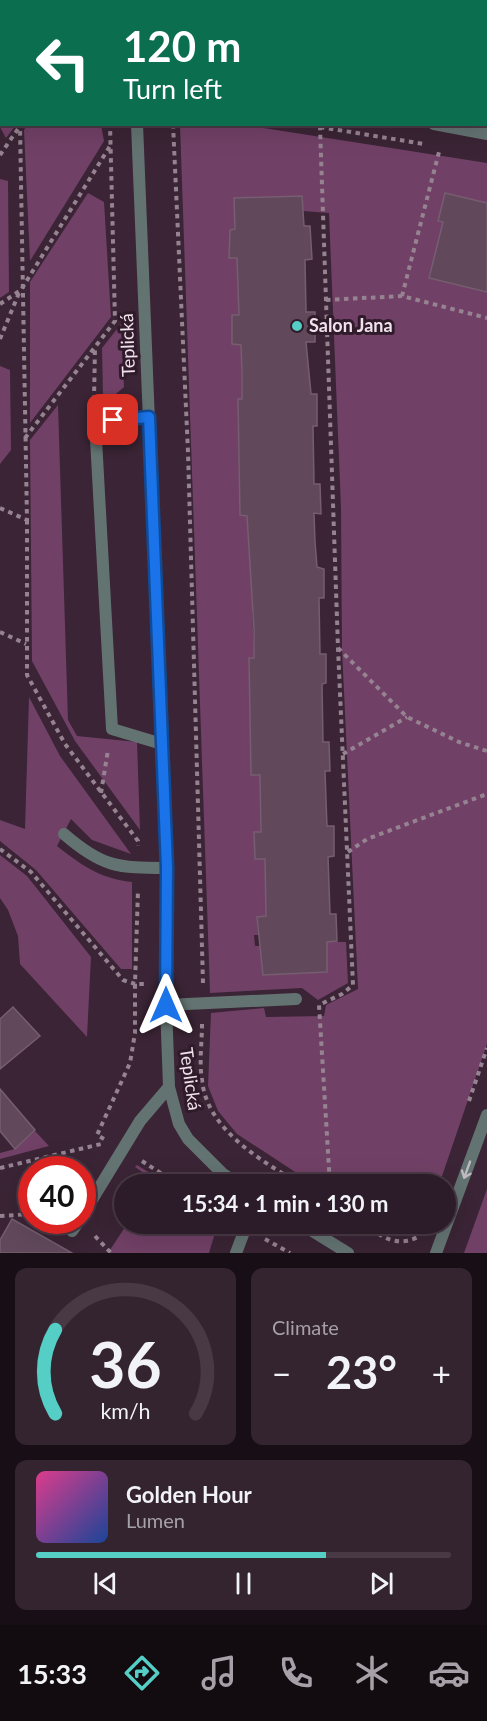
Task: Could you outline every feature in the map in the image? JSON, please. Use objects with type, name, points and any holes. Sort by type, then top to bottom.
[{"type":"street","name":"Teplická","points":[[137,126],[167,868],[166,1005],[170,1087],[179,1124],[188,1139],[223,1174]]},
{"type":"street","points":[[445,126],[487,134]]},
{"type":"street","points":[[149,417],[95,422],[112,729],[162,744]]},
{"type":"street","points":[[64,834],[98,860],[115,866],[167,868]]},
{"type":"street","points":[[166,1005],[296,999]]},
{"type":"street","points":[[96,1192],[140,1121],[170,1087]]},
{"type":"street","points":[[436,1253],[487,1115]]},
{"type":"street","points":[[237,1253],[244,1234]]},
{"type":"street","points":[[317,1234],[348,1253]]},
{"type":"path","points":[[0,155],[19,126]]},
{"type":"path","points":[[0,1168],[110,1142],[97,1135],[130,1063],[135,1033],[138,841],[65,744],[27,675],[27,520],[21,290],[20,126]]},
{"type":"path","points":[[24,439],[115,321],[110,126]]},
{"type":"path","points":[[0,849],[31,872],[123,980],[135,984],[203,985],[188,464],[173,126]]},
{"type":"path","points":[[314,126],[452,149]]},
{"type":"path","points":[[320,127],[338,648],[353,985],[342,994],[319,1005],[329,1174]]},
{"type":"path","points":[[0,339],[21,290],[110,146]]},
{"type":"path","points":[[402,296],[440,147]]},
{"type":"path","points":[[0,304],[21,290]]},
{"type":"path","points":[[326,300],[402,296],[487,318]]},
{"type":"path","points":[[95,347],[95,422]]},
{"type":"path","points":[[0,508],[27,520]]},
{"type":"path","points":[[0,632],[26,644]]},
{"type":"path","points":[[338,648],[407,717],[459,742],[487,751]]},
{"type":"path","points":[[343,754],[407,717]]},
{"type":"path","points":[[101,793],[112,729]]},
{"type":"path","points":[[348,852],[367,839],[487,794]]},
{"type":"path","points":[[202,1003],[202,1082],[216,1117],[247,1151],[284,1174]]},
{"type":"path","points":[[0,1216],[18,1215]]},
{"type":"path","points":[[379,1234],[392,1242],[407,1242]]},
{"type":"shaded area","points":[[0,126],[15,126],[6,138]]},
{"type":"shaded area","points":[[27,126],[101,126],[104,141],[30,261],[24,130]]},
{"type":"shaded area","points":[[180,126],[251,126],[487,163],[487,203],[445,193],[438,221],[443,222],[429,278],[487,292],[487,1044],[443,1174],[298,1174],[237,1134],[218,1111],[208,1086],[211,1013],[264,1008],[266,1017],[324,1016],[326,1005],[358,989],[342,649],[341,508],[329,213],[303,211],[302,196],[235,198],[235,229],[230,231],[229,257],[238,258],[239,315],[232,316],[232,344],[241,345],[242,399],[238,400],[240,515],[249,517],[254,658],[249,659],[250,716],[257,745],[250,746],[251,774],[260,775],[261,832],[254,832],[255,859],[265,859],[266,916],[257,917],[258,935],[254,935],[255,946],[262,946],[263,975],[327,972],[327,942],[346,942],[348,983],[318,1000],[302,988],[210,993]]},
{"type":"shaded area","points":[[0,179],[8,181],[9,292],[0,298]]},
{"type":"shaded area","points":[[88,193],[104,202],[111,317],[30,423],[30,282]]},
{"type":"shaded area","points":[[121,324],[124,387],[111,398],[103,398],[102,348]]},
{"type":"shaded area","points":[[0,366],[10,370],[11,450],[0,464]]},
{"type":"shaded area","points":[[58,405],[68,720],[77,736],[137,742],[140,830],[75,741],[32,661],[30,440]]},
{"type":"shaded area","points":[[29,697],[60,756],[131,854],[92,840],[71,819],[57,846],[92,870],[110,878],[132,882],[132,969],[121,969],[36,870],[0,841],[0,820],[25,829]]},
{"type":"shaded area","points":[[0,855],[27,876],[91,957],[87,1037],[20,964],[18,936],[8,910],[0,898]]},
{"type":"shaded area","points":[[35,1131],[49,1146],[0,1159],[0,1153],[15,1149]]},
{"type":"shaded area","points":[[137,1165],[151,1174],[145,1174],[135,1167]]},
{"type":"shaded area","points":[[487,1189],[487,1253],[464,1253]]},
{"type":"shaded area","points":[[120,1234],[215,1234],[209,1253],[108,1253]]},
{"type":"building","points":[[445,193],[487,203],[487,292],[429,278],[443,222],[438,221]]},
{"type":"building","points":[[302,196],[304,226],[310,226],[312,259],[305,260],[306,312],[315,312],[315,342],[306,342],[311,394],[317,394],[317,426],[313,426],[314,484],[320,484],[321,514],[314,513],[315,542],[317,567],[324,569],[324,598],[319,598],[320,654],[326,654],[326,683],[322,684],[323,742],[329,742],[330,771],[325,771],[327,826],[334,826],[334,856],[328,857],[330,914],[336,914],[337,941],[327,942],[327,972],[263,975],[257,917],[266,916],[265,859],[255,859],[254,832],[261,832],[260,775],[251,775],[249,658],[254,658],[254,630],[247,516],[240,515],[238,399],[242,399],[242,372],[241,345],[232,344],[232,315],[239,315],[237,258],[229,258],[230,230],[235,229],[234,198]]},
{"type":"building","points":[[13,1007],[40,1036],[0,1069],[0,1019]]},
{"type":"building","points":[[0,1089],[35,1130],[15,1149],[0,1131]]},
{"type":"building","points":[[12,1219],[18,1222],[18,1234],[38,1234],[72,1253],[0,1253],[0,1240]]},
{"type":"place","name":"Salon Jana","points":[[297,326]]},
{"type":"route","points":[[113,420],[149,417],[167,868],[166,1005]]}]
